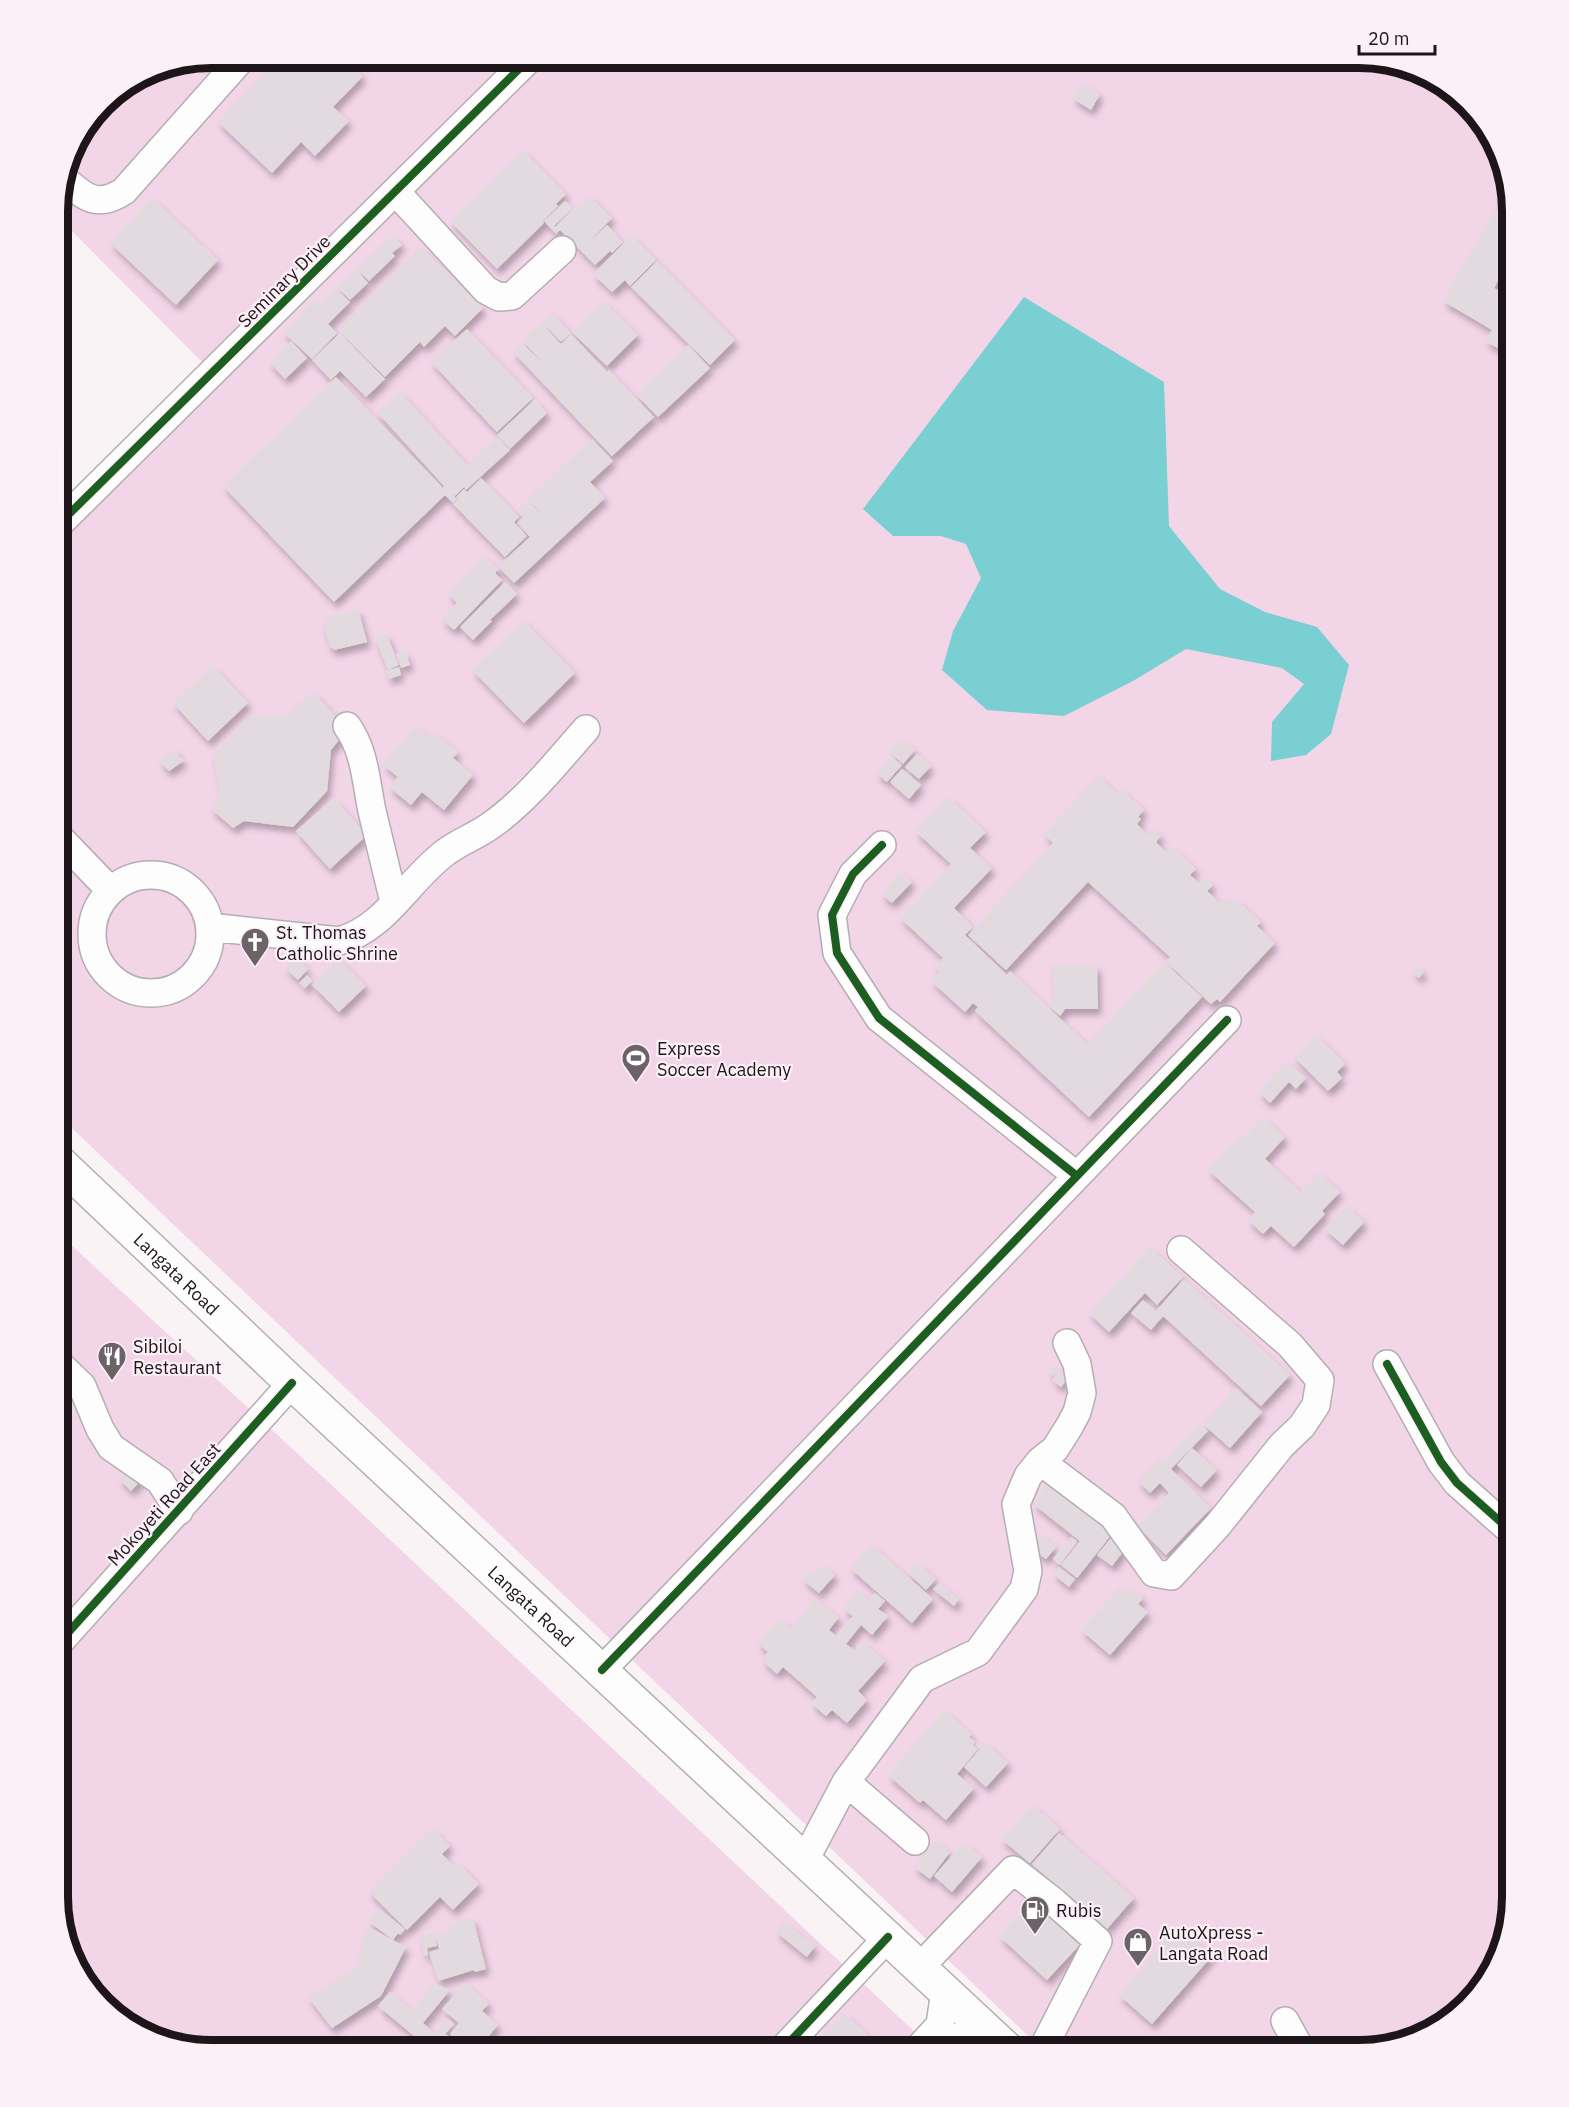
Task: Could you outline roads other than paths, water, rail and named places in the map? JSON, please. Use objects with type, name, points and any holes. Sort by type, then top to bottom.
[{"type":"main road","name":"Langata Road","points":[[68,1170],[292,1383],[998,2040]]},
{"type":"street","points":[[70,184],[82,195],[102,201],[118,194],[233,68]]},
{"type":"street","name":"Seminary Drive","points":[[68,511],[520,68]]},
{"type":"street","points":[[396,192],[486,290],[499,297],[512,296],[562,250]]},
{"type":"street","points":[[347,726],[355,737],[364,768],[394,902]]},
{"type":"street","points":[[210,927],[339,941],[353,937],[376,921],[446,852],[490,826],[536,786],[586,729]]},
{"type":"street","points":[[882,845],[853,874],[832,915],[837,953],[879,1018],[1077,1176]]},
{"type":"street","points":[[68,846],[110,890]]},
{"type":"street","points":[[150,874],[171,878],[190,889],[204,906],[210,927],[208,949],[199,969],[183,984],[163,992],[141,993],[120,985],[104,970],[94,951],[91,929],[97,908],[110,890],[128,878],[150,874]]},
{"type":"street","points":[[602,1670],[1227,1020]]},
{"type":"street","points":[[1040,1461],[1113,1516],[1154,1573],[1171,1576],[1218,1525],[1282,1445],[1302,1426],[1316,1405],[1320,1380],[1290,1345],[1181,1250]]},
{"type":"street","points":[[805,1860],[846,1782],[922,1679],[978,1652],[1024,1589],[1028,1571],[1016,1504],[1028,1476],[1040,1461],[1055,1449],[1077,1412],[1082,1393],[1077,1364],[1067,1343]]},
{"type":"street","points":[[1387,1364],[1451,1476],[1502,1524]]},
{"type":"street","points":[[68,1373],[82,1386],[100,1429],[111,1447],[160,1482],[179,1511]]},
{"type":"street","name":"Mokoyeti Road East","points":[[68,1633],[292,1383]]},
{"type":"street","points":[[846,1782],[915,1841]]},
{"type":"street","points":[[920,1967],[1013,1870],[1098,1941],[1047,2040]]},
{"type":"street","points":[[791,2040],[888,1937]]},
{"type":"street","points":[[926,2040],[940,2025],[945,1990]]},
{"type":"street","points":[[1286,2021],[1295,2040]]},
{"type":"street","points":[[950,2040],[952,2038],[983,2040]]},
{"type":"water","points":[[1024,297],[1164,382],[1169,526],[1220,589],[1265,612],[1317,627],[1349,665],[1331,734],[1306,755],[1271,761],[1272,722],[1304,684],[1282,668],[1186,649],[1133,681],[1064,716],[987,710],[942,670],[953,631],[981,578],[966,544],[941,536],[893,536],[863,509]]},
{"type":"place","name":"St. Thomas Catholic Shrine","points":[[255,968]]},
{"type":"place","name":"Express Soccer Academy","points":[[636,1084]]},
{"type":"place","name":"Sibiloi Restaurant","points":[[112,1382]]},
{"type":"place","name":"Rubis","points":[[1035,1936]]},
{"type":"place","name":"AutoXpress - Langata Road","points":[[1138,1968]]}]
